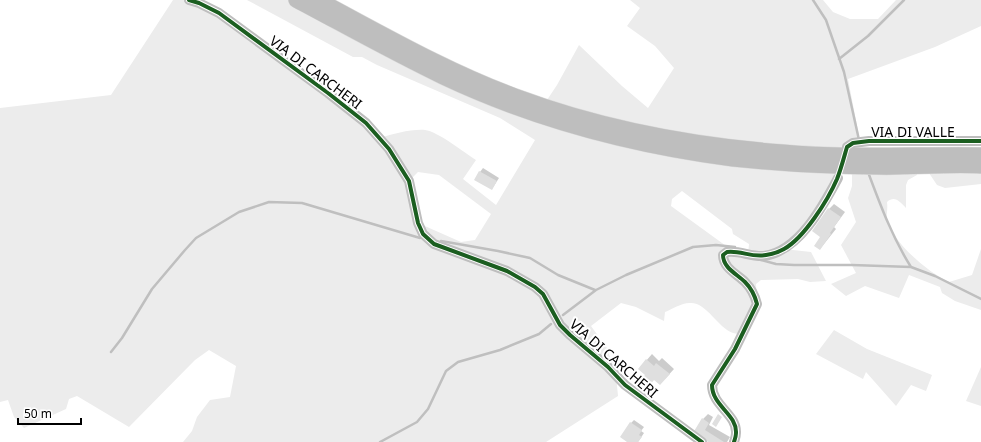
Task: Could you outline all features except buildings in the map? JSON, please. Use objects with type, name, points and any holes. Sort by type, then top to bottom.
[{"type":"highway","points":[[296,0],[443,77],[517,108],[590,132],[650,146],[764,162],[878,168],[981,166]]},
{"type":"highway","points":[[319,0],[451,69],[488,85],[543,106],[581,118],[647,134],[702,143],[784,153],[877,156],[981,155]]},
{"type":"street","name":"VIA DI CARCHERI","points":[[189,0],[199,3],[219,13],[328,93],[366,123],[389,149],[408,181],[418,223],[423,234],[434,244],[506,271],[535,287],[544,294],[560,325],[570,335],[608,366],[625,385],[702,442]]},
{"type":"street","name":"VIA DI VALLE","points":[[855,144],[981,141]]},
{"type":"street","points":[[734,442],[736,431],[734,424],[730,416],[715,398],[712,392],[712,385],[735,349],[757,304],[755,295],[746,283],[725,264],[724,255],[727,252],[733,251],[748,256],[765,255],[784,249],[795,241],[826,201],[838,178]]},
{"type":"shaded area","points":[[173,0],[189,0],[219,13],[380,138],[396,133],[425,130],[436,134],[451,143],[476,160],[463,179],[496,205],[535,140],[500,118],[377,65],[362,57],[353,57],[247,0],[296,0],[483,94],[841,166],[826,201],[784,249],[811,252],[826,281],[810,282],[798,279],[761,280],[756,284],[757,304],[742,334],[734,333],[722,326],[707,311],[697,304],[685,304],[665,312],[664,321],[636,307],[621,303],[591,326],[607,348],[616,375],[618,396],[546,442],[183,442],[192,431],[197,417],[210,400],[230,397],[236,366],[209,350],[195,360],[129,427],[77,396],[69,399],[66,409],[24,428],[14,417],[8,400],[0,402],[0,108],[111,95]],"holes":[[[418,172],[439,175],[491,214],[475,240],[461,242],[418,223],[409,181]],[[682,191],[732,229],[733,234],[749,244],[748,255],[733,251],[671,206],[672,199]]]},
{"type":"shaded area","points":[[630,0],[823,0],[833,12],[850,19],[878,19],[896,0],[981,0],[981,26],[935,47],[848,79],[859,136],[860,155],[784,153],[543,106],[557,85],[579,45],[622,86],[648,108],[674,68],[655,46],[627,26],[640,8]]},
{"type":"shaded area","points":[[981,166],[981,184],[945,188],[937,185],[925,167]]},
{"type":"shaded area","points":[[852,167],[917,167],[917,175],[908,180],[906,185],[906,208],[895,199],[887,202],[887,220],[891,229],[896,238],[913,256],[932,272],[949,282],[972,275],[981,249],[981,310],[955,301],[942,293],[940,287],[909,275],[899,298],[865,286],[846,296],[831,284],[856,273],[841,245],[856,222],[848,198],[852,186]]},
{"type":"shaded area","points":[[834,330],[867,349],[932,375],[926,391],[911,385],[896,406],[866,372],[863,379],[816,354]]},
{"type":"shaded area","points":[[981,367],[981,406],[966,401]]},
{"type":"waterway","points":[[813,0],[826,20],[844,72],[859,140]]},
{"type":"waterway","points":[[839,59],[868,36],[904,0]]},
{"type":"waterway","points":[[868,172],[892,232],[911,267]]},
{"type":"waterway","points":[[111,352],[122,338],[152,289],[185,250],[196,238],[239,212],[269,202],[302,203],[420,238]]},
{"type":"waterway","points":[[441,241],[530,258],[558,275],[595,290]]},
{"type":"waterway","points":[[563,315],[596,290],[626,275],[693,247],[716,245],[735,247]]},
{"type":"waterway","points":[[761,260],[776,264],[794,265],[911,267],[935,276],[981,299]]},
{"type":"waterway","points":[[380,442],[417,422],[428,409],[446,371],[458,362],[500,350],[539,334],[551,324]]},
{"type":"cycle path","points":[[189,0],[199,3],[219,13],[328,93],[366,123],[389,149],[409,181],[418,223],[423,234],[434,244],[507,271],[535,287],[543,294],[560,325],[570,335],[608,367],[625,385],[702,442]]},
{"type":"cycle path","points":[[734,442],[736,434],[733,420],[716,399],[712,385],[735,349],[757,304],[749,287],[725,264],[723,255],[727,252],[737,252],[761,256],[780,251],[792,244],[807,228],[822,207],[837,179],[847,147],[853,143],[869,141],[981,141]]}]
